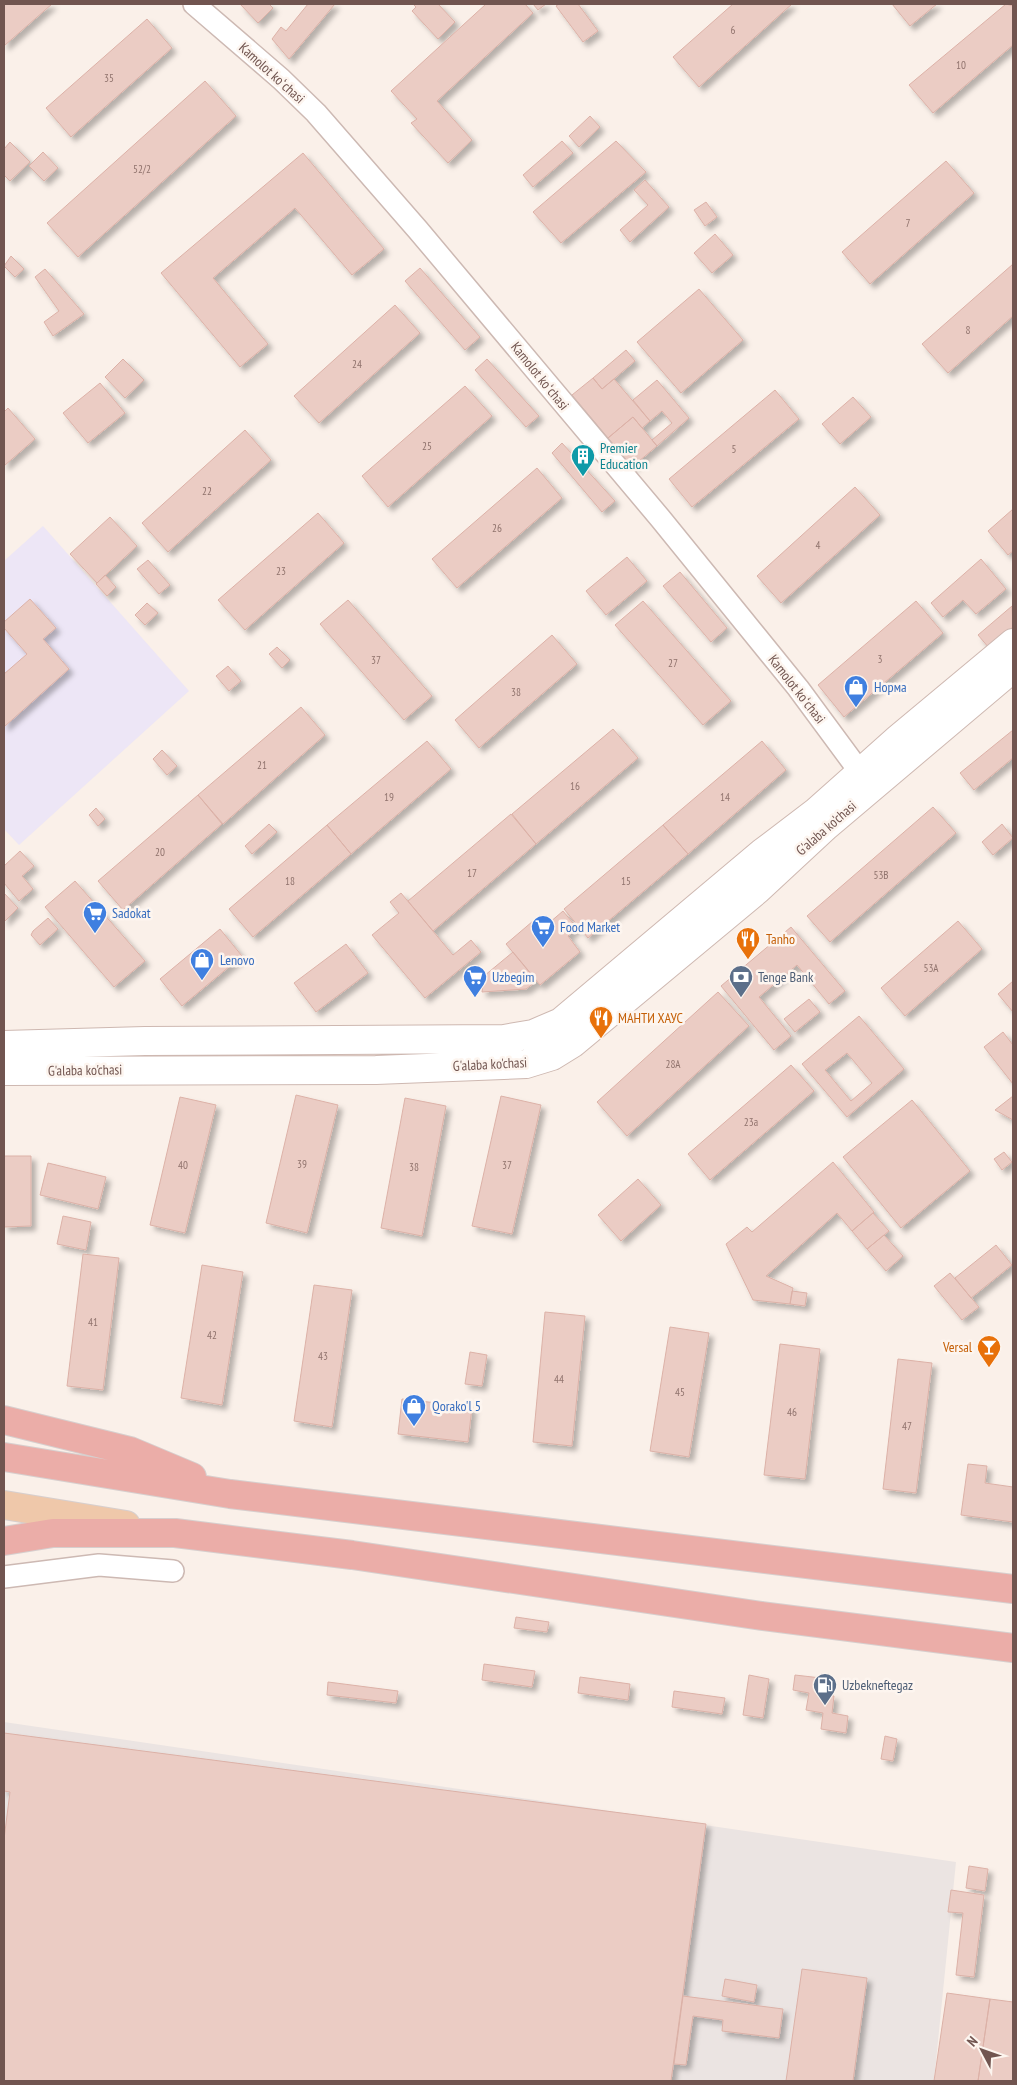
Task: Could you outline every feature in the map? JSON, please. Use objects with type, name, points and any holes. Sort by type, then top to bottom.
[{"type":"highway","points":[[4,1420],[130,1451],[230,1494]]},
{"type":"highway","points":[[4,1457],[230,1494],[1013,1589]]},
{"type":"highway","points":[[4,1541],[53,1533],[175,1533],[352,1555],[762,1616],[1013,1648]]},
{"type":"main road","name":"G'alaba ko'chasi","points":[[4,1045],[145,1041],[504,1039],[533,1034],[561,1022],[762,853],[816,812],[860,772],[1013,643]]},
{"type":"main road","name":"G'alaba ko'chasi","points":[[4,1071],[376,1070],[526,1064],[552,1056],[573,1043],[757,890],[826,826],[1013,668]]},
{"type":"main road","points":[[306,1069],[312,1040]]},
{"type":"main road","points":[[4,1505],[175,1533]]},
{"type":"street","name":"Kamolot koʻchasi","points":[[194,4],[281,79],[316,113],[418,230],[666,526],[798,688],[860,772]]},
{"type":"street","points":[[4,1577],[99,1565],[172,1571]]},
{"type":"shaded area","points":[[43,526],[189,691],[19,845],[4,829],[4,561]]},
{"type":"shaded area","points":[[4,1722],[956,1862],[934,2081],[4,2081]]},
{"type":"building","points":[[4,4],[52,4],[4,46]]},
{"type":"building","points":[[240,4],[269,4],[273,8],[258,23]]},
{"type":"building","points":[[308,4],[335,4],[289,59],[272,39],[281,27],[286,31]]},
{"type":"building","points":[[413,4],[438,4],[455,22],[438,39],[412,11],[416,7]]},
{"type":"building","points":[[486,4],[525,4],[533,13],[437,101],[472,140],[448,163],[411,123],[417,119],[391,91]]},
{"type":"building","points":[[533,4],[546,4],[538,10]]},
{"type":"building","points":[[559,4],[578,4],[598,31],[583,42],[556,6]]},
{"type":"building","points":[[733,4],[792,4],[699,87],[673,57]]},
{"type":"building","points":[[892,4],[937,4],[910,26]]},
{"type":"building","points":[[1006,4],[1013,6],[1013,45],[933,113],[909,85]]},
{"type":"building","points":[[147,19],[172,48],[71,137],[46,108]]},
{"type":"building","points":[[205,81],[236,116],[78,257],[47,223]]},
{"type":"building","points":[[590,116],[600,127],[579,147],[569,136]]},
{"type":"building","points":[[562,141],[573,153],[533,187],[523,175]]},
{"type":"building","points":[[616,141],[646,172],[561,243],[533,212]]},
{"type":"building","points":[[10,142],[30,162],[10,181],[4,175],[4,149]]},
{"type":"building","points":[[43,152],[58,168],[44,181],[29,166]]},
{"type":"building","points":[[303,153],[384,249],[352,275],[295,208],[213,278],[268,344],[240,367],[161,273]]},
{"type":"building","points":[[946,161],[974,193],[870,284],[842,252]]},
{"type":"building","points":[[645,180],[669,207],[630,242],[620,230],[648,205],[634,190]]},
{"type":"building","points":[[706,202],[717,217],[705,226],[694,210]]},
{"type":"building","points":[[715,234],[733,255],[712,273],[694,253]]},
{"type":"building","points":[[11,256],[24,269],[15,277],[4,266]]},
{"type":"building","points":[[1013,264],[1013,316],[948,373],[922,344]]},
{"type":"building","points":[[420,268],[480,337],[465,350],[405,281]]},
{"type":"building","points":[[45,269],[84,314],[53,336],[44,322],[59,311],[35,277]]},
{"type":"building","points":[[699,289],[743,340],[681,393],[637,342]]},
{"type":"building","points":[[395,305],[420,333],[319,423],[294,396]]},
{"type":"building","points":[[626,350],[635,361],[602,389],[593,378]]},
{"type":"building","points":[[123,359],[144,380],[125,398],[105,377]]},
{"type":"building","points":[[487,359],[539,416],[526,427],[475,370]]},
{"type":"building","points":[[593,378],[602,389],[614,379],[650,421],[642,428],[633,417],[608,438],[572,395]]},
{"type":"building","points":[[657,380],[689,418],[657,446],[652,440],[672,423],[662,411],[650,421],[633,400]]},
{"type":"building","points":[[100,383],[125,413],[88,443],[63,413]]},
{"type":"building","points":[[465,386],[492,416],[388,507],[362,476]]},
{"type":"building","points":[[775,390],[799,419],[692,507],[669,479]]},
{"type":"building","points":[[853,397],[871,417],[840,444],[822,424]]},
{"type":"building","points":[[8,408],[35,439],[4,466],[4,412]]},
{"type":"building","points":[[633,417],[657,446],[632,467],[608,438]]},
{"type":"building","points":[[245,430],[271,460],[168,552],[142,523]]},
{"type":"building","name":"Premier Education","points":[[562,443],[615,501],[602,512],[552,453]]},
{"type":"building","points":[[537,468],[562,498],[457,588],[432,559]]},
{"type":"building","points":[[855,487],[880,515],[781,603],[757,576]]},
{"type":"building","points":[[1013,509],[1013,551],[1008,555],[988,531]]},
{"type":"building","points":[[318,513],[344,543],[245,630],[218,600]]},
{"type":"building","points":[[110,517],[137,546],[97,583],[70,554]]},
{"type":"building","points":[[627,557],[647,581],[606,615],[586,591]]},
{"type":"building","points":[[981,559],[1006,589],[976,614],[963,600],[943,617],[931,603]]},
{"type":"building","points":[[148,560],[170,585],[159,594],[137,569]]},
{"type":"building","points":[[680,572],[727,628],[711,642],[663,586]]},
{"type":"building","points":[[105,575],[116,587],[107,596],[96,584]]},
{"type":"building","points":[[30,599],[56,628],[43,639],[69,669],[4,727],[4,674],[27,654],[4,628],[4,622]]},
{"type":"building","points":[[348,600],[432,696],[404,720],[320,624]]},
{"type":"building","points":[[643,601],[731,701],[703,725],[615,625]]},
{"type":"building","points":[[916,601],[943,633],[844,717],[818,685]]},
{"type":"building","points":[[147,603],[158,613],[145,625],[135,615]]},
{"type":"building","points":[[1012,606],[1013,627],[989,648],[978,635]]},
{"type":"building","points":[[552,635],[577,664],[479,748],[455,720]]},
{"type":"building","points":[[277,647],[290,660],[282,668],[269,654]]},
{"type":"building","points":[[228,666],[241,681],[229,691],[216,676]]},
{"type":"building","points":[[301,707],[325,735],[223,824],[198,795]]},
{"type":"building","points":[[613,729],[638,758],[536,844],[512,814]]},
{"type":"building","points":[[1013,730],[1013,758],[974,790],[960,773]]},
{"type":"building","points":[[427,741],[451,769],[351,854],[327,825]]},
{"type":"building","points":[[762,741],[786,770],[688,854],[663,825]]},
{"type":"building","points":[[162,750],[177,766],[167,775],[153,759]]},
{"type":"building","points":[[198,795],[222,824],[123,910],[98,881]]},
{"type":"building","points":[[933,807],[956,833],[830,942],[807,916]]},
{"type":"building","points":[[96,808],[105,819],[98,826],[89,815]]},
{"type":"building","points":[[511,814],[536,844],[433,931],[408,901]]},
{"type":"building","points":[[269,824],[277,832],[252,854],[245,846]]},
{"type":"building","points":[[1002,824],[1013,838],[993,855],[982,842]]},
{"type":"building","points":[[327,825],[351,854],[253,937],[229,909]]},
{"type":"building","points":[[663,825],[688,854],[588,938],[564,909]]},
{"type":"building","points":[[20,851],[34,866],[22,876],[33,889],[19,901],[4,883],[4,866]]},
{"type":"building","name":"Sadokat","points":[[75,881],[145,961],[114,987],[45,907]]},
{"type":"building","points":[[4,893],[18,908],[4,922]]},
{"type":"building","points":[[401,893],[453,955],[471,940],[481,952],[425,998],[372,935],[399,913],[390,902]]},
{"type":"building","name":"Food Market","points":[[563,911],[577,928],[568,936],[580,952],[540,985],[506,944],[533,921],[535,924],[543,916],[549,923]]},
{"type":"building","points":[[48,918],[58,929],[40,945],[31,935]]},
{"type":"building","points":[[958,921],[982,949],[905,1016],[881,988]]},
{"type":"building","points":[[791,927],[845,991],[829,1004],[797,965],[759,997],[791,1036],[774,1050],[721,986]]},
{"type":"building","points":[[220,929],[242,956],[182,1006],[160,979]]},
{"type":"building","points":[[346,944],[368,973],[316,1012],[294,983]]},
{"type":"building","points":[[513,952],[537,981],[526,989],[482,992],[484,976]]},
{"type":"building","points":[[1013,981],[1013,1012],[998,994]]},
{"type":"building","points":[[718,992],[749,1026],[627,1136],[597,1102]]},
{"type":"building","points":[[809,999],[820,1012],[795,1032],[784,1019]]},
{"type":"building","points":[[859,1016],[904,1069],[847,1117],[802,1064]],"holes":[[[847,1053],[872,1083],[851,1101],[825,1070]]]},
{"type":"building","points":[[1003,1032],[1013,1045],[1013,1084],[984,1047]]},
{"type":"building","points":[[791,1065],[814,1091],[710,1180],[688,1154]]},
{"type":"building","points":[[296,1095],[338,1105],[307,1233],[266,1223]]},
{"type":"building","points":[[501,1096],[541,1105],[512,1234],[472,1226]]},
{"type":"building","points":[[1013,1096],[1013,1120],[995,1110]]},
{"type":"building","points":[[180,1097],[216,1105],[185,1233],[150,1225]]},
{"type":"building","points":[[405,1098],[446,1106],[422,1236],[381,1228]]},
{"type":"building","points":[[912,1100],[970,1171],[901,1228],[843,1157]]},
{"type":"building","points":[[1004,1152],[1012,1162],[1002,1170],[994,1159]]},
{"type":"building","points":[[4,1156],[31,1156],[31,1226],[4,1227]]},
{"type":"building","points":[[833,1162],[874,1212],[852,1231],[837,1213],[766,1276],[793,1288],[790,1304],[753,1300],[726,1244],[747,1227],[752,1232]]},
{"type":"building","points":[[48,1163],[106,1177],[98,1209],[40,1195]]},
{"type":"building","points":[[638,1179],[661,1205],[621,1241],[598,1215]]},
{"type":"building","points":[[873,1213],[889,1231],[867,1249],[852,1231]]},
{"type":"building","points":[[63,1216],[91,1222],[86,1250],[57,1244]]},
{"type":"building","points":[[884,1235],[903,1256],[886,1271],[867,1249]]},
{"type":"building","points":[[996,1245],[1012,1265],[971,1298],[955,1278]]},
{"type":"building","points":[[83,1254],[119,1258],[103,1390],[67,1386]]},
{"type":"building","points":[[202,1265],[243,1272],[222,1405],[181,1398]]},
{"type":"building","points":[[950,1273],[979,1307],[962,1320],[934,1286]]},
{"type":"building","points":[[314,1285],[352,1290],[332,1427],[294,1421]]},
{"type":"building","points":[[792,1291],[807,1293],[805,1306],[790,1304]]},
{"type":"building","points":[[545,1312],[585,1316],[572,1446],[533,1442]]},
{"type":"building","points":[[670,1327],[709,1333],[689,1457],[650,1451]]},
{"type":"building","points":[[780,1344],[820,1349],[805,1479],[764,1475]]},
{"type":"building","points":[[470,1352],[487,1355],[482,1386],[465,1384]]},
{"type":"building","points":[[898,1359],[932,1363],[916,1493],[883,1489]]},
{"type":"building","points":[[402,1399],[472,1407],[468,1442],[398,1434]]},
{"type":"building","points":[[968,1464],[987,1466],[985,1483],[1013,1487],[1013,1522],[961,1515]]},
{"type":"building","points":[[516,1617],[549,1622],[547,1632],[514,1628]]},
{"type":"building","points":[[484,1664],[535,1671],[532,1687],[482,1680]]},
{"type":"building","points":[[749,1675],[769,1679],[763,1718],[743,1715]]},
{"type":"building","points":[[795,1675],[821,1678],[819,1694],[834,1696],[832,1713],[848,1716],[846,1733],[821,1729],[823,1713],[806,1710],[809,1693],[793,1690]]},
{"type":"building","points":[[580,1677],[630,1684],[628,1700],[578,1693]]},
{"type":"building","points":[[328,1682],[398,1691],[396,1703],[327,1695]]},
{"type":"building","points":[[674,1691],[725,1698],[722,1714],[672,1707]]},
{"type":"building","points":[[4,1733],[706,1824],[671,2081],[4,2081],[4,1839],[10,1792],[4,1791]]},
{"type":"building","points":[[885,1736],[897,1739],[893,1761],[881,1759]]},
{"type":"building","points":[[969,1866],[988,1869],[985,1891],[966,1888]]},
{"type":"building","points":[[951,1890],[984,1895],[974,1977],[956,1975],[963,1913],[948,1912]]},
{"type":"building","points":[[802,1969],[867,1978],[853,2081],[786,2081]]},
{"type":"building","points":[[725,1979],[757,1985],[754,2002],[722,1996]]},
{"type":"building","points":[[947,1993],[990,1999],[978,2081],[934,2081]]},
{"type":"building","points":[[683,1996],[783,2009],[779,2038],[722,2031],[723,2020],[693,2016],[686,2065],[674,2064]]},
{"type":"building","points":[[990,1999],[1013,2002],[1013,2081],[978,2081]]},
{"type":"place","name":"Premier Education","points":[[583,477]]},
{"type":"place","name":"Норма","points":[[856,708]]},
{"type":"place","name":"Sadokat","points":[[95,934]]},
{"type":"place","name":"Food Market","points":[[543,948]]},
{"type":"place","name":"Tanho","points":[[748,960]]},
{"type":"place","name":"Lenovo","points":[[202,981]]},
{"type":"place","name":"Uzbegim","points":[[475,998]]},
{"type":"place","name":"Tenge Bank","points":[[741,998]]},
{"type":"place","name":"МАНТИ ХАУС","points":[[601,1039]]},
{"type":"place","name":"Versal","points":[[989,1368]]},
{"type":"place","name":"Qorako'l 5","points":[[414,1427]]},
{"type":"place","name":"Uzbekneftegaz","points":[[825,1706]]}]
